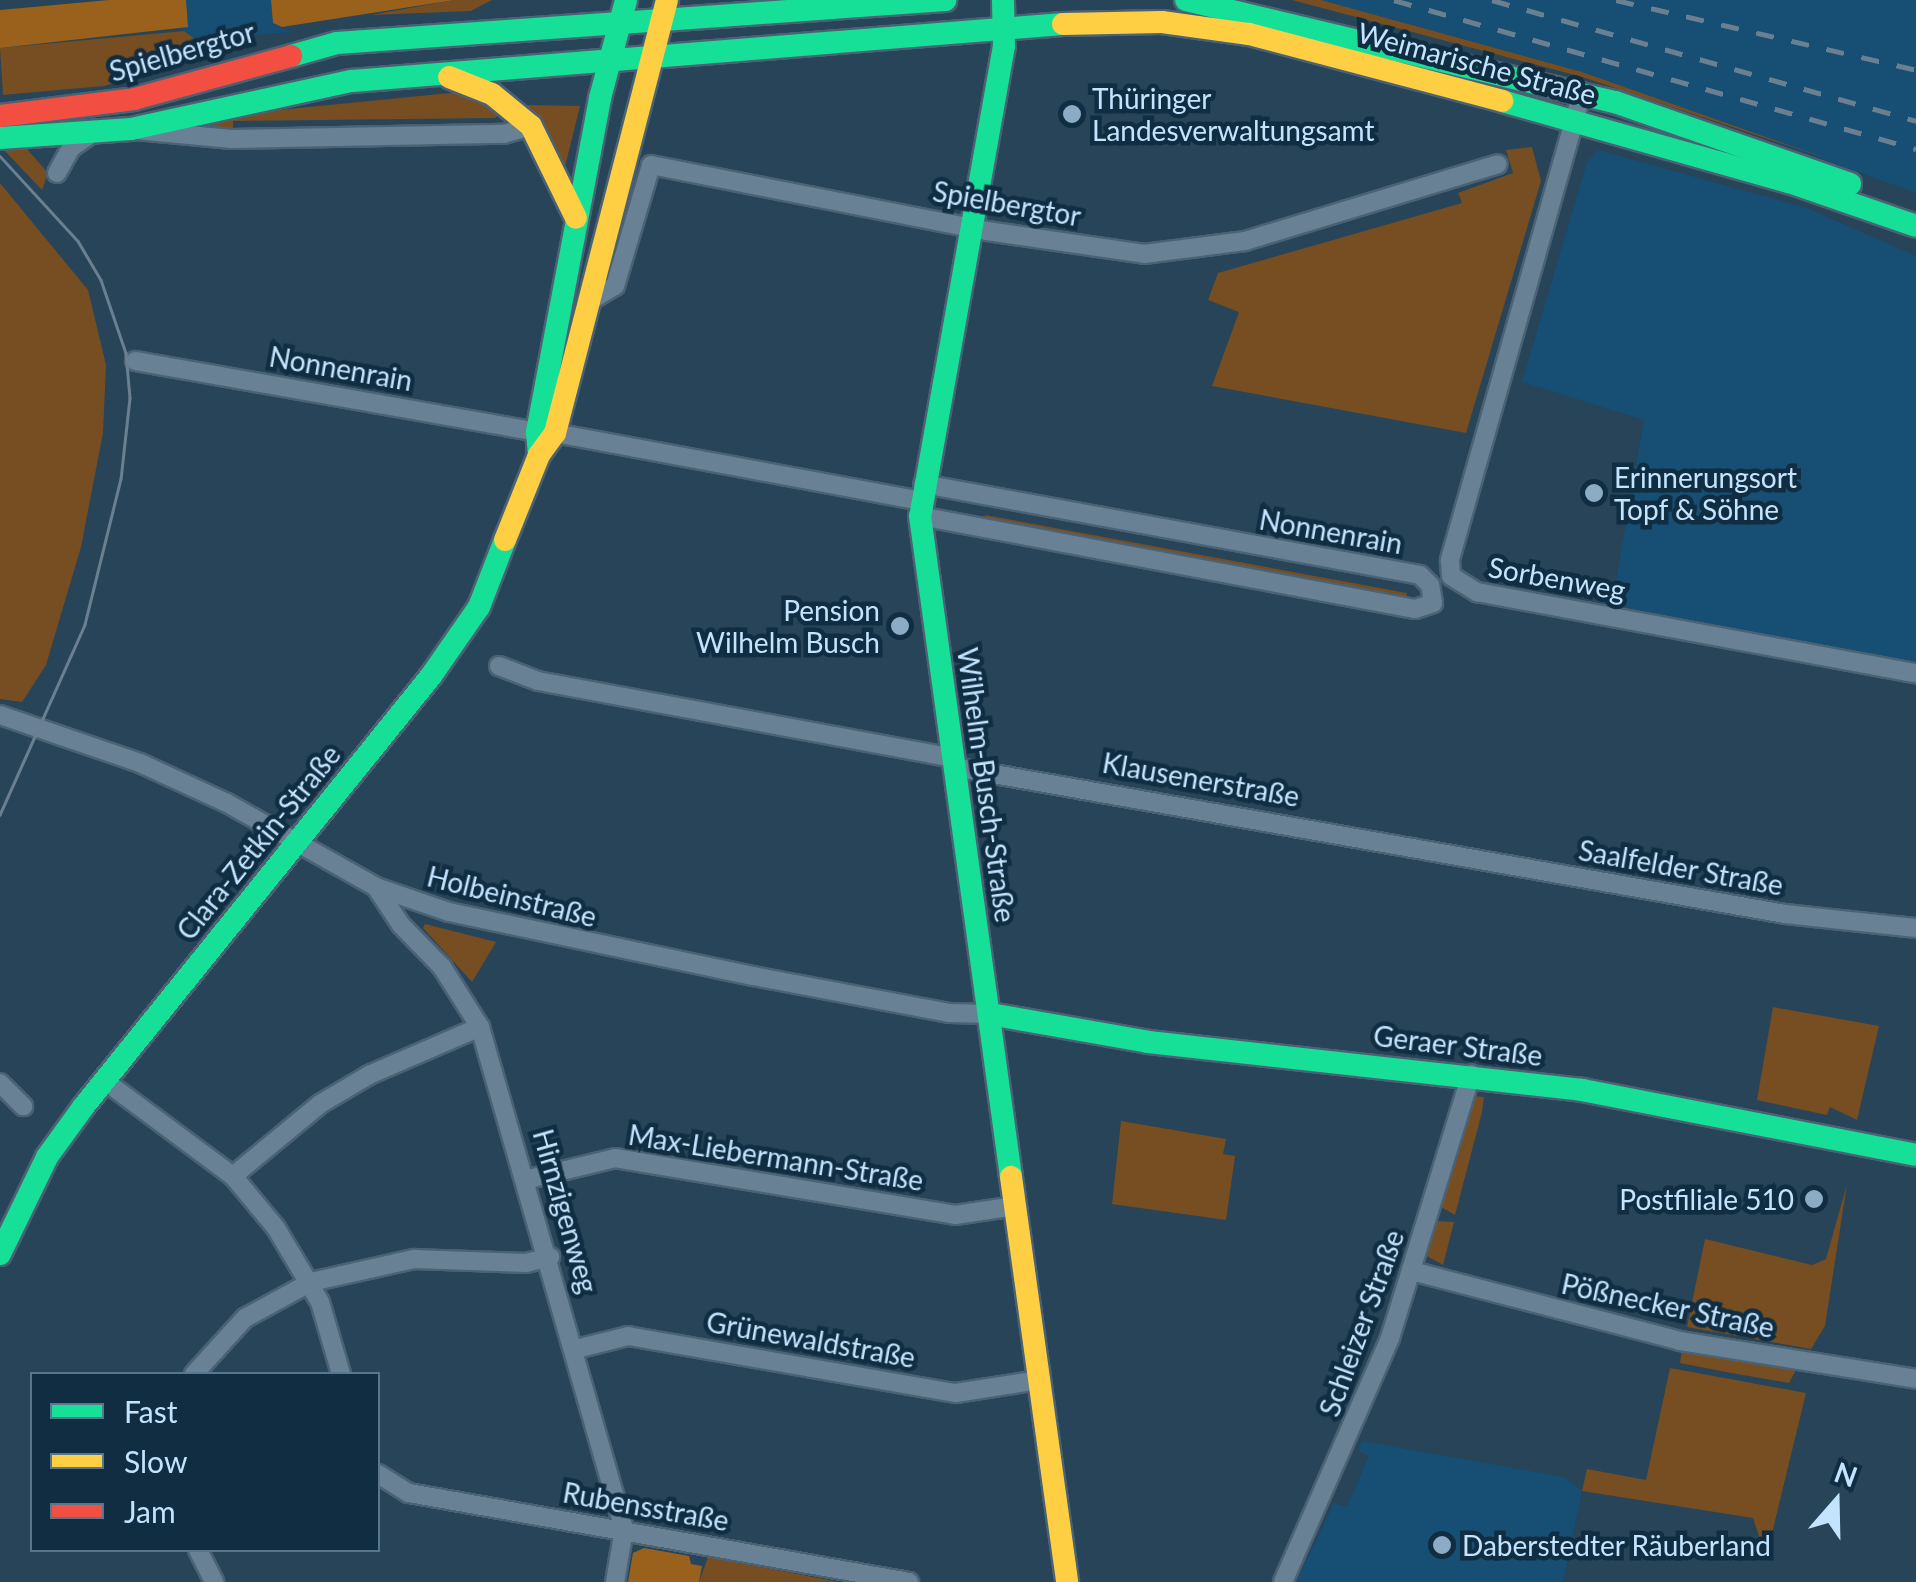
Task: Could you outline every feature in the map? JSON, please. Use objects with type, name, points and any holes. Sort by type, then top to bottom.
[{"type":"main road","name":"Clara-Zetkin-Straße","points":[[544,440],[578,222],[609,61],[626,0]]},
{"type":"main road","points":[[758,0],[791,12]]},
{"type":"main road","points":[[619,24],[664,11],[791,12],[944,0]]},
{"type":"main road","name":"Wilhelm-Busch-Straße","points":[[1003,0],[1005,28],[921,500],[1067,1582]]},
{"type":"main road","name":"Weimarische Straße","points":[[1186,0],[1582,93],[1916,209]]},
{"type":"main road","name":"Clara-Zetkin-Straße","points":[[0,1254],[47,1157],[479,607],[594,299],[664,11]]},
{"type":"main road","name":"Weimarische Straße","points":[[653,57],[1115,20],[1206,26],[1574,120],[1916,226]]},
{"type":"main road","name":"Spielbergtor","points":[[0,116],[134,99],[337,43],[619,24]]},
{"type":"main road","points":[[0,138],[94,134],[334,84],[653,57]]},
{"type":"main road","points":[[438,73],[492,94],[531,126],[578,222]]},
{"type":"main road","name":"Geraer Straße","points":[[990,1014],[1148,1042],[1471,1074],[1916,1155]]},
{"type":"street","name":"Sorbenweg","points":[[1582,93],[1450,561],[1451,576],[1478,592],[1916,673]]},
{"type":"street","points":[[131,128],[155,137],[232,139],[504,134],[531,126]]},
{"type":"street","points":[[57,173],[71,148],[94,134]]},
{"type":"street","name":"Spielbergtor","points":[[594,299],[615,286],[651,165],[1110,252],[1175,252],[1368,208],[1498,164]]},
{"type":"street","name":"Nonnenrain","points":[[135,360],[544,440],[1420,575],[1430,585],[1433,603],[1415,609],[921,500]]},
{"type":"street","name":"Klausenerstraße","points":[[498,666],[538,681],[1438,851]]},
{"type":"street","name":"Holbeinstraße","points":[[0,715],[53,730],[202,790],[376,887],[508,930],[950,1012],[990,1014]]},
{"type":"street","name":"Saalfelder Straße","points":[[1438,851],[1785,914],[1916,928]]},
{"type":"street","name":"Hirnzigenweg","points":[[376,887],[400,925],[442,967],[480,1027],[529,1179],[624,1528],[615,1582]]},
{"type":"street","points":[[233,1176],[352,1085],[480,1027]]},
{"type":"street","name":"Schleizer Straße","points":[[1283,1582],[1359,1414],[1412,1272],[1471,1074]]},
{"type":"street","points":[[105,1080],[233,1176],[310,1282],[340,1372]]},
{"type":"street","points":[[0,1083],[22,1106]]},
{"type":"street","name":"Max-Liebermann-Straße","points":[[529,1179],[615,1158],[955,1215],[1016,1206]]},
{"type":"street","points":[[196,1372],[245,1318],[310,1282],[414,1260],[526,1262],[550,1257]]},
{"type":"street","name":"Pößnecker Straße","points":[[1412,1272],[1680,1341],[1916,1379]]},
{"type":"street","name":"Grünewaldstraße","points":[[576,1349],[628,1336],[956,1392],[1038,1380]]},
{"type":"street","name":"Rubensstraße","points":[[380,1475],[410,1493],[624,1528],[909,1582]]},
{"type":"street","points":[[199,1552],[214,1582]]},
{"type":"shaded area","points":[[109,0],[186,0],[188,27],[0,48],[0,10]]},
{"type":"shaded area","points":[[186,0],[271,0],[273,23],[292,32],[217,38],[209,53],[197,56],[203,44],[184,37]]},
{"type":"shaded area","points":[[271,0],[455,0],[282,27],[273,23]]},
{"type":"shaded area","points":[[455,0],[492,0],[471,11],[370,15]]},
{"type":"shaded area","points":[[1292,0],[1321,0],[1582,72],[1834,161],[1582,77]]},
{"type":"shaded area","points":[[1321,0],[1916,0],[1916,193],[1582,72]]},
{"type":"shaded area","points":[[184,31],[203,45],[191,61],[104,86],[3,95],[0,48]]},
{"type":"shaded area","points":[[460,92],[503,111],[495,118],[233,121],[233,133],[171,132],[279,110]]},
{"type":"shaded area","points":[[526,105],[580,106],[565,167],[554,145]]},
{"type":"shaded area","points":[[1,147],[27,149],[48,173],[42,190]]},
{"type":"shaded area","points":[[1532,147],[1541,181],[1466,433],[1212,386],[1239,312],[1208,300],[1218,273],[1462,203],[1458,193],[1513,173],[1506,150]]},
{"type":"shaded area","points":[[1598,150],[1807,208],[1916,256],[1916,664],[1598,605],[1614,592],[1644,420],[1522,382],[1587,162]]},
{"type":"shaded area","points":[[0,183],[88,290],[106,365],[103,433],[81,547],[46,665],[22,702],[0,699]]},
{"type":"shaded area","points":[[985,515],[1407,593],[1406,598],[984,519]]},
{"type":"shaded area","points":[[425,924],[496,942],[472,982],[423,928]]},
{"type":"shaded area","points":[[1773,1007],[1879,1026],[1857,1120],[1830,1107],[1827,1115],[1757,1100]]},
{"type":"shaded area","points":[[1474,1096],[1484,1097],[1482,1112],[1455,1215],[1441,1207]]},
{"type":"shaded area","points":[[1121,1121],[1226,1139],[1223,1154],[1235,1156],[1226,1220],[1112,1204]]},
{"type":"shaded area","points":[[1847,1184],[1825,1326],[1811,1349],[1687,1327],[1705,1239],[1812,1265],[1826,1259]]},
{"type":"shaded area","points":[[1436,1221],[1454,1222],[1443,1265],[1427,1256]]},
{"type":"shaded area","points":[[1682,1349],[1796,1370],[1789,1383],[1726,1372],[1680,1363]]},
{"type":"shaded area","points":[[1670,1368],[1806,1393],[1766,1558],[1753,1518],[1582,1491],[1587,1469],[1646,1480]]},
{"type":"shaded area","name":"Daberstedter Räuberland","points":[[1362,1441],[1564,1477],[1582,1491],[1563,1582],[1296,1582],[1334,1503],[1347,1507],[1369,1456],[1358,1451]]},
{"type":"shaded area","points":[[644,1548],[689,1556],[691,1564],[702,1566],[699,1582],[628,1582],[633,1553]]},
{"type":"shaded area","points":[[708,1557],[839,1582],[699,1582]]},
{"type":"tram line","points":[[0,156],[78,241],[101,280],[126,353],[130,398],[121,479],[85,625],[0,815]]},
{"type":"railway","points":[[1394,0],[1916,149]]},
{"type":"railway","points":[[1492,0],[1916,121]]},
{"type":"railway","points":[[1616,0],[1916,70]]},
{"type":"traffic: fast","points":[[539,455],[537,432],[600,98],[626,0]]},
{"type":"traffic: fast","points":[[291,56],[337,43],[945,0]]},
{"type":"traffic: fast","points":[[1003,0],[1004,46],[920,516],[1011,1177]]},
{"type":"traffic: fast","points":[[1186,0],[1615,102],[1850,184]]},
{"type":"traffic: fast","points":[[0,138],[131,129],[352,81],[1063,24]]},
{"type":"traffic: fast","points":[[1502,101],[1789,182],[1916,226]]},
{"type":"traffic: fast","points":[[0,1254],[47,1157],[84,1106],[431,676],[479,607],[505,540]]},
{"type":"traffic: fast","points":[[990,1014],[1148,1042],[1582,1090],[1916,1155]]},
{"type":"traffic: slow","points":[[505,540],[539,455],[555,433],[667,0]]},
{"type":"traffic: slow","points":[[1063,24],[1162,22],[1249,34],[1502,101]]},
{"type":"traffic: slow","points":[[449,77],[492,94],[531,126],[576,218]]},
{"type":"traffic: slow","points":[[1011,1177],[1067,1582]]},
{"type":"traffic: jam","points":[[0,116],[134,99],[291,56]]},
{"type":"place","name":"Thüringer Landesverwaltungsamt","points":[[1072,114]]},
{"type":"place","name":"Erinnerungsort Topf & Söhne","points":[[1594,493]]},
{"type":"place","name":"Pension Wilhelm Busch","points":[[900,626]]},
{"type":"place","name":"Postfiliale 510","points":[[1814,1199]]},
{"type":"place","name":"Daberstedter Räuberland","points":[[1442,1545]]}]
